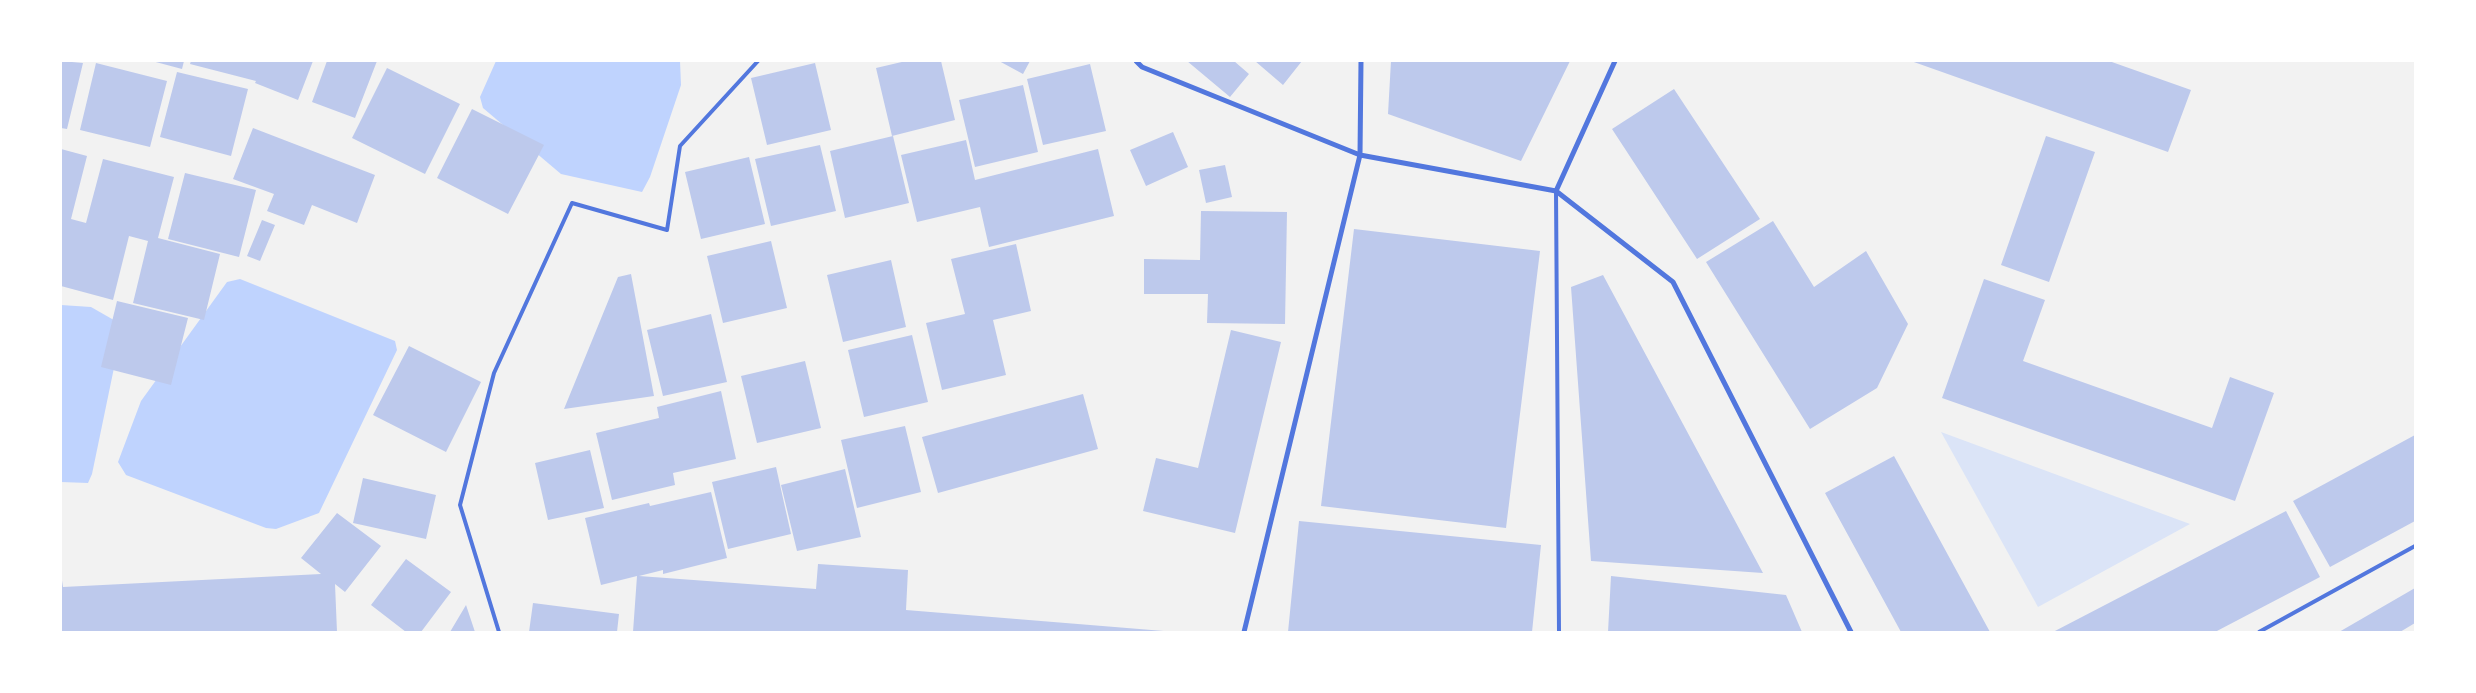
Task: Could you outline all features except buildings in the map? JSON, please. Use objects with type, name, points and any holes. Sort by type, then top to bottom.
[{"type":"street","points":[[1136,61],[1142,67],[1360,155],[1556,191],[1672,282],[1851,632]]},
{"type":"street","points":[[1244,632],[1360,155],[1361,61]]},
{"type":"street","points":[[1556,191],[1615,61]]},
{"type":"lane","points":[[499,632],[460,505],[494,373],[572,204],[667,230],[680,146],[758,61]]},
{"type":"lane","points":[[1556,191],[1559,632]]},
{"type":"lane","points":[[2259,632],[2415,546]]},
{"type":"shaded area","points":[[1941,432],[2190,524],[2038,607]]},
{"type":"water","points":[[496,61],[680,61],[681,85],[650,177],[642,192],[561,174],[483,108],[480,97]]},
{"type":"water","points":[[240,279],[395,341],[397,350],[319,513],[276,529],[266,528],[126,475],[118,462],[141,401],[227,282]]},
{"type":"water","points":[[61,305],[91,307],[119,323],[121,334],[92,474],[88,483],[61,482]]}]
